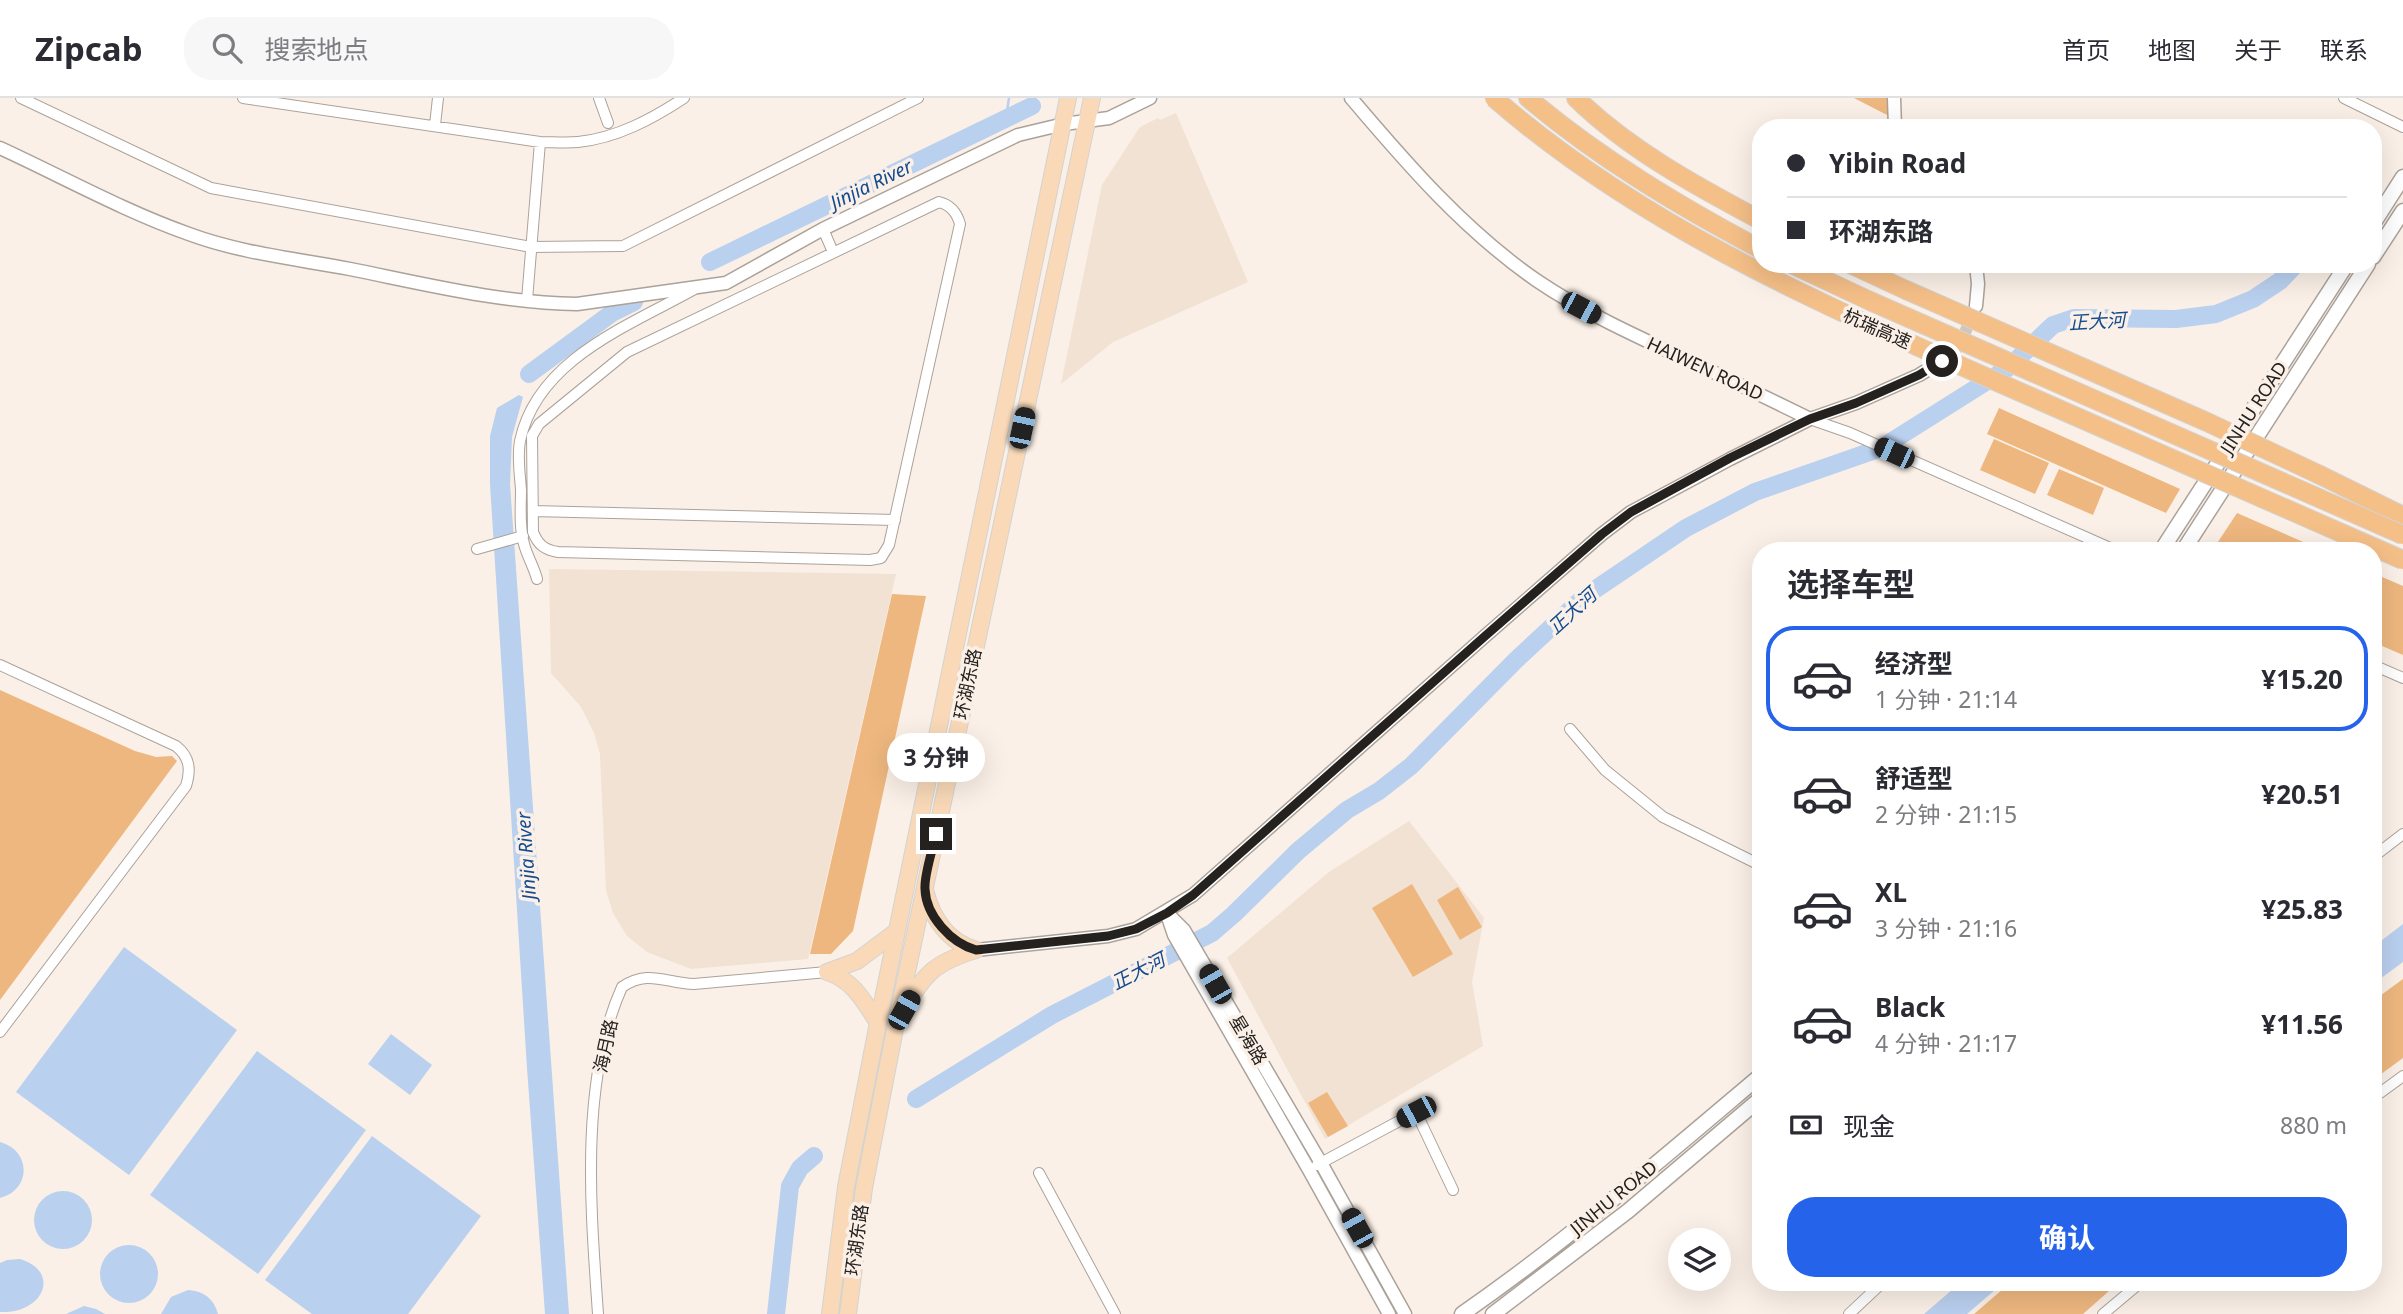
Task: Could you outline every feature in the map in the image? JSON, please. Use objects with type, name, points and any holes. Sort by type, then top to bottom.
[{"type":"highway","name":"杭瑞高速","points":[[1494,98],[1550,144],[1609,185],[1685,233],[1752,270]]},
{"type":"highway","points":[[1528,98],[1583,141],[1640,179],[1752,244]]},
{"type":"highway","points":[[1576,98],[1626,140],[1682,176],[1752,215]]},
{"type":"highway","name":"杭瑞高速","points":[[1758,273],[1896,337],[2362,542]]},
{"type":"highway","name":"杭瑞高速","points":[[1810,273],[2403,536]]},
{"type":"highway","points":[[1870,273],[2229,432],[2403,516]]},
{"type":"highway","name":"杭瑞高速","points":[[2382,551],[2403,560]]},
{"type":"main road","name":"环湖东路","points":[[830,1314],[846,1187],[878,1023],[1068,98]]},
{"type":"main road","name":"环湖东路","points":[[848,1314],[864,1188],[896,1024],[1092,98]]},
{"type":"main road","points":[[2382,210],[2403,177]]},
{"type":"main road","points":[[2382,243],[2403,211]]},
{"type":"main road","name":"JINHU ROAD","points":[[2167,542],[2341,273]]},
{"type":"main road","name":"JINHU ROAD","points":[[2189,542],[2362,273]]},
{"type":"main road","points":[[925,888],[929,906],[950,936],[963,947],[976,950]]},
{"type":"main road","points":[[827,972],[857,961],[897,931]]},
{"type":"main road","points":[[896,1024],[912,996],[932,970],[947,960],[976,950]]},
{"type":"main road","points":[[827,972],[841,976],[859,994],[878,1023]]},
{"type":"main road","name":"JINHU ROAD","points":[[1462,1314],[1616,1197],[1752,1083]]},
{"type":"main road","name":"JINHU ROAD","points":[[1493,1314],[1628,1211],[1752,1106]]},
{"type":"street","points":[[21,98],[211,188],[531,247],[623,246],[918,98]]},
{"type":"street","points":[[243,98],[540,142],[580,142],[621,132],[651,119],[684,98]]},
{"type":"street","points":[[435,125],[438,98]]},
{"type":"street","points":[[599,98],[608,123]]},
{"type":"street","points":[[0,148],[158,223],[193,236],[295,259],[495,297],[577,304],[726,283],[823,229],[1018,135],[1063,124],[1110,118],[1150,98]]},
{"type":"street","name":"HAIWEN ROAD","points":[[1351,98],[1442,201],[1535,279],[1581,308],[1623,331],[1810,419],[1850,433],[2096,542]]},
{"type":"street","points":[[1894,98],[1895,119]]},
{"type":"street","points":[[2344,98],[2403,127]]},
{"type":"street","points":[[527,300],[540,142]]},
{"type":"street","points":[[939,202],[947,204],[958,215],[960,224],[895,520],[886,552],[881,558],[870,560],[558,552],[547,550],[537,542],[533,532],[532,436],[539,424],[627,352],[834,252],[939,202]]},
{"type":"street","points":[[823,229],[834,252]]},
{"type":"street","points":[[1976,306],[1977,273]]},
{"type":"street","points":[[726,283],[735,300]]},
{"type":"street","points":[[537,579],[518,537],[520,443],[541,394],[559,373],[580,355],[696,288]]},
{"type":"street","points":[[976,950],[1108,936],[1136,929],[1167,913],[1193,895],[1602,534],[1631,512],[1730,458],[1810,419],[1856,403],[1919,375],[1942,361]]},
{"type":"street","points":[[533,511],[895,520]]},
{"type":"street","points":[[477,549],[518,537]]},
{"type":"street","points":[[0,665],[177,746],[184,752],[189,769],[186,786],[0,1032]]},
{"type":"street","points":[[2382,669],[2403,678]]},
{"type":"street","points":[[1570,729],[1605,770],[1663,817],[1752,861]]},
{"type":"street","points":[[2382,850],[2403,834]]},
{"type":"street","name":"星海路","points":[[1167,913],[1321,1163],[1405,1314]]},
{"type":"street","name":"星海路","points":[[1193,957],[1389,1314]]},
{"type":"street","name":"海月路","points":[[598,1314],[591,1219],[592,1132],[605,1042],[622,987],[641,977],[694,984],[827,972]]},
{"type":"street","points":[[2382,1091],[2403,1076]]},
{"type":"street","points":[[1309,1170],[1416,1112],[1453,1190]]},
{"type":"street","points":[[1039,1173],[1115,1314]]},
{"type":"street","points":[[1849,1314],[1873,1291]]},
{"type":"street","points":[[2104,1314],[2131,1291]]},
{"type":"shaded area","points":[[1854,98],[1888,98],[1889,116]]},
{"type":"shaded area","points":[[1176,113],[1248,282],[1113,342],[1061,384],[1102,185],[1140,127]]},
{"type":"shaded area","points":[[1999,408],[2180,489],[2166,513],[1987,434]]},
{"type":"shaded area","points":[[1994,439],[2049,463],[2035,494],[1980,470]]},
{"type":"shaded area","points":[[2059,469],[2104,488],[2093,515],[2047,495]]},
{"type":"shaded area","points":[[2237,513],[2303,542],[2218,542]]},
{"type":"shaded area","points":[[549,569],[896,574],[808,959],[691,969],[647,952],[627,936],[613,913],[606,890],[600,754],[594,733],[581,707],[551,673]]},
{"type":"shaded area","points":[[2382,577],[2403,586],[2403,655],[2382,646]]},
{"type":"shaded area","points":[[892,594],[926,596],[853,931],[831,954],[810,954]]},
{"type":"shaded area","points":[[0,690],[135,751],[156,757],[172,756],[177,761],[0,1000]]},
{"type":"shaded area","points":[[1409,821],[1484,918],[1472,982],[1483,1046],[1325,1139],[1227,958],[1329,872]]},
{"type":"shaded area","points":[[1412,884],[1453,954],[1413,977],[1372,908]]},
{"type":"shaded area","points":[[1458,887],[1482,927],[1460,940],[1437,900]]},
{"type":"shaded area","points":[[2403,979],[2403,1058],[2382,1073],[2382,994]]},
{"type":"shaded area","points":[[1327,1092],[1348,1126],[1328,1137],[1308,1103]]},
{"type":"shaded area","points":[[2001,1291],[2109,1291],[2083,1314],[1974,1314]]},
{"type":"water","points":[[519,395],[523,397],[512,437],[510,484],[569,1314],[545,1314],[490,484],[490,436],[497,408]]},
{"type":"water","points":[[2403,924],[2403,962],[2382,977],[2382,940]]},
{"type":"water","points":[[124,947],[237,1030],[129,1175],[16,1092]]},
{"type":"water","points":[[391,1034],[432,1065],[410,1095],[368,1064]]},
{"type":"water","points":[[257,1051],[366,1130],[258,1274],[150,1195]]},
{"type":"water","points":[[372,1136],[481,1216],[408,1314],[312,1314],[265,1280]]},
{"type":"water","points":[[0,1142],[18,1153],[24,1170],[18,1187],[0,1198]]},
{"type":"water","points":[[63,1191],[74,1193],[87,1204],[92,1220],[90,1231],[79,1244],[63,1249],[52,1247],[39,1236],[34,1220],[36,1209],[47,1196]]},
{"type":"water","points":[[129,1245],[140,1247],[153,1258],[158,1274],[156,1285],[145,1298],[129,1303],[118,1301],[105,1290],[100,1274],[102,1263],[113,1250]]},
{"type":"water","points":[[20,1259],[33,1265],[41,1273],[42,1291],[36,1300],[27,1306],[15,1311],[0,1312],[0,1263]]},
{"type":"water","points":[[188,1290],[208,1297],[218,1314],[161,1314],[171,1297]]},
{"type":"water","points":[[1951,1291],[1994,1291],[1967,1314],[1924,1314]]},
{"type":"water","points":[[84,1306],[96,1309],[105,1314],[66,1314]]},
{"type":"waterway","points":[[1006,118],[1009,98]]},
{"type":"waterway","name":"Jinjia River","points":[[710,262],[1032,106]]},
{"type":"waterway","name":"正大河","points":[[916,1099],[1052,1015],[1212,933],[1298,851],[1347,810],[1379,791],[1411,766],[1516,660],[1584,597],[1686,528],[1755,492],[1881,448],[2008,368],[2053,325],[2074,318],[2176,319],[2216,314],[2253,299],[2288,273]]},
{"type":"waterway","name":"Jinjia River","points":[[529,374],[612,313],[634,302]]},
{"type":"waterway","name":"正大河","points":[[776,1314],[790,1186],[800,1168],[814,1156]]},
{"type":"tunnel","points":[[1942,361],[1960,345],[1973,313]]},
{"type":"route","points":[[936,834],[925,888],[929,906],[950,936],[963,947],[976,950],[1108,936],[1136,929],[1167,913],[1193,895],[1484,637],[1631,512],[1730,458],[1810,419],[1856,403],[1919,375],[1942,361]]}]
